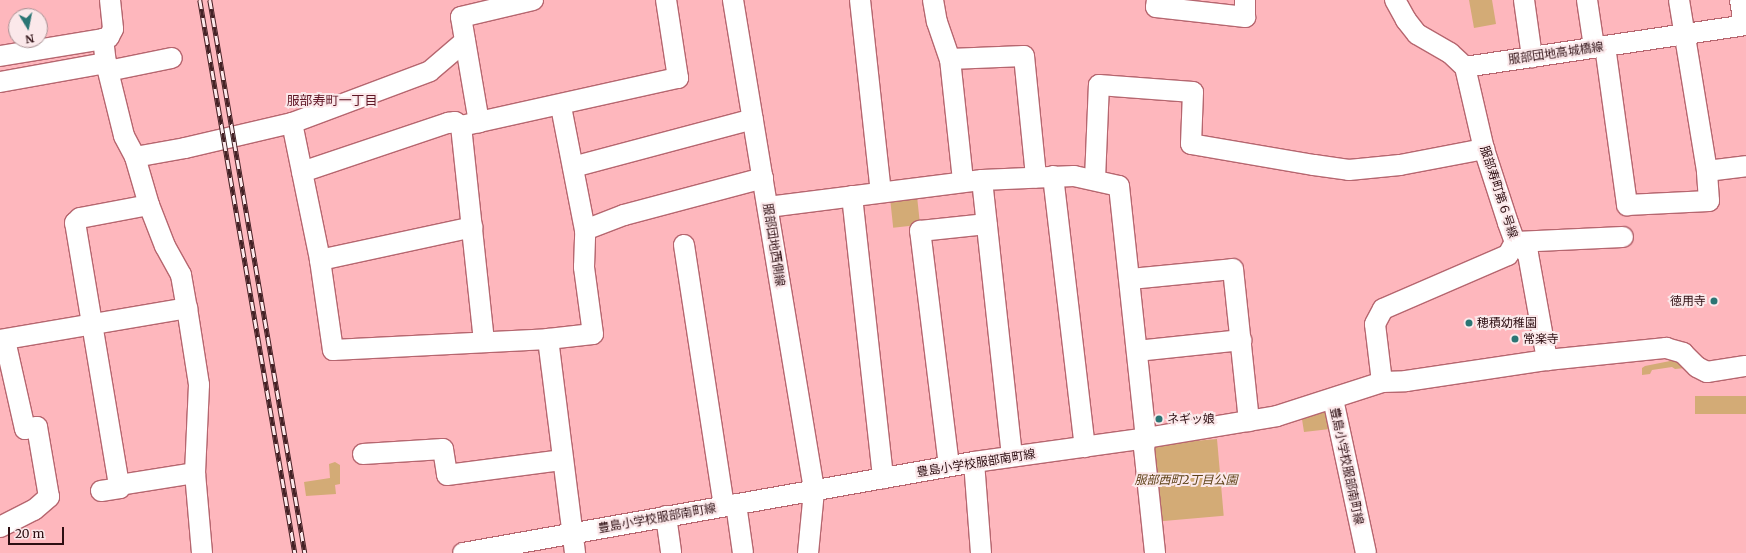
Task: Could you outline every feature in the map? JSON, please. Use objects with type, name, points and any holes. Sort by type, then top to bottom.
[{"type":"street","points":[[0,56],[109,37],[113,29],[110,0]]},
{"type":"street","points":[[484,342],[472,227],[470,124],[465,41],[461,17],[533,0]]},
{"type":"street","points":[[302,172],[448,123],[455,122],[470,124],[561,106],[678,78],[666,0]]},
{"type":"street","name":"服部団地西側線","points":[[733,0],[814,491],[808,553]]},
{"type":"street","points":[[860,0],[881,192]]},
{"type":"street","points":[[933,0],[937,22],[950,59],[972,181],[987,224],[1012,456]]},
{"type":"street","points":[[1157,0],[1156,7],[1245,17],[1245,0]]},
{"type":"street","points":[[1395,0],[1417,34],[1450,53],[1465,67]]},
{"type":"street","points":[[1524,0],[1532,57]]},
{"type":"street","points":[[1587,0],[1599,47],[1627,205],[1709,201],[1707,171],[1679,0]]},
{"type":"street","points":[[1740,0],[1745,25]]},
{"type":"street","name":"服部団地高城橋線","points":[[1465,67],[1745,25]]},
{"type":"street","points":[[103,39],[107,67],[124,136],[135,156],[149,206],[165,246],[181,275],[199,385],[195,473],[202,553]]},
{"type":"street","points":[[135,156],[185,148],[292,123],[430,71],[465,41]]},
{"type":"street","points":[[22,51],[27,77]]},
{"type":"street","points":[[950,59],[1024,56],[1085,447]]},
{"type":"street","points":[[0,82],[27,77],[172,58]]},
{"type":"street","name":"服部寿町第６号線","points":[[1465,67],[1484,149],[1515,242],[1528,254],[1547,360]]},
{"type":"street","points":[[1095,179],[1099,85],[1194,92],[1191,144],[1314,165],[1349,170],[1400,165],[1484,149]]},
{"type":"street","points":[[292,123],[320,260],[333,350],[548,339],[593,334],[584,267],[585,230],[561,106]]},
{"type":"street","points":[[573,167],[753,119]]},
{"type":"street","points":[[1707,171],[1746,166]]},
{"type":"street","points":[[768,207],[972,181],[1044,177],[1095,179],[1116,184],[1122,189],[1146,438],[1144,448],[1155,553]]},
{"type":"street","points":[[585,230],[624,215],[763,178]]},
{"type":"street","points":[[852,196],[883,478]]},
{"type":"street","points":[[120,485],[74,223],[80,218],[149,206]]},
{"type":"street","points":[[949,466],[920,231],[987,224]]},
{"type":"street","points":[[320,260],[472,227]]},
{"type":"street","points":[[1382,382],[1375,324],[1379,313],[1388,306],[1508,255],[1515,242],[1623,237]]},
{"type":"street","points":[[684,245],[730,505],[743,553]]},
{"type":"street","points":[[1130,279],[1233,269],[1249,421]]},
{"type":"street","points":[[0,527],[34,510],[48,497],[37,427],[25,429],[2,340],[92,323],[186,308]]},
{"type":"street","points":[[548,339],[575,553]]},
{"type":"street","points":[[1137,351],[1240,340]]},
{"type":"street","points":[[1333,399],[1382,382],[1406,381],[1547,360],[1666,348],[1683,353],[1697,367],[1707,372],[1746,366]]},
{"type":"street","name":"豊島小学校服部南町線","points":[[463,553],[949,466],[1146,438],[1249,421],[1277,416],[1333,399],[1366,553]]},
{"type":"street","points":[[363,454],[443,450],[447,475],[563,460]]},
{"type":"street","points":[[974,462],[982,553]]},
{"type":"street","points":[[101,492],[120,488],[120,485],[195,473]]},
{"type":"street","points":[[666,516],[671,553]]},
{"type":"green space","points":[[1469,0],[1492,0],[1496,24],[1474,28]]},
{"type":"green space","points":[[917,196],[920,225],[893,228],[890,199]]},
{"type":"green space","points":[[1678,361],[1685,368],[1675,369],[1672,367],[1652,370],[1650,374],[1642,375],[1642,368],[1645,366]]},
{"type":"green space","points":[[1695,396],[1746,396],[1746,414],[1695,414]]},
{"type":"green space","points":[[1324,412],[1327,414],[1330,429],[1304,432],[1302,419]]},
{"type":"green space","name":"服部西町2丁目公園","points":[[1217,439],[1224,516],[1158,521],[1151,445]]},
{"type":"green space","points":[[335,462],[340,465],[340,484],[335,485],[336,494],[306,496],[304,482],[330,478],[329,464]]},
{"type":"railway","points":[[200,0],[295,553]]},
{"type":"railway","points":[[210,0],[305,553]]},
{"type":"place","name":"徳用寺","points":[[1714,301]]},
{"type":"place","name":"穂積幼稚園","points":[[1469,323]]},
{"type":"place","name":"常楽寺","points":[[1515,339]]},
{"type":"place","name":"ネギッ娘","points":[[1159,419]]},
{"type":"district","name":"服部寿町一丁目","points":[[332,101]]}]
